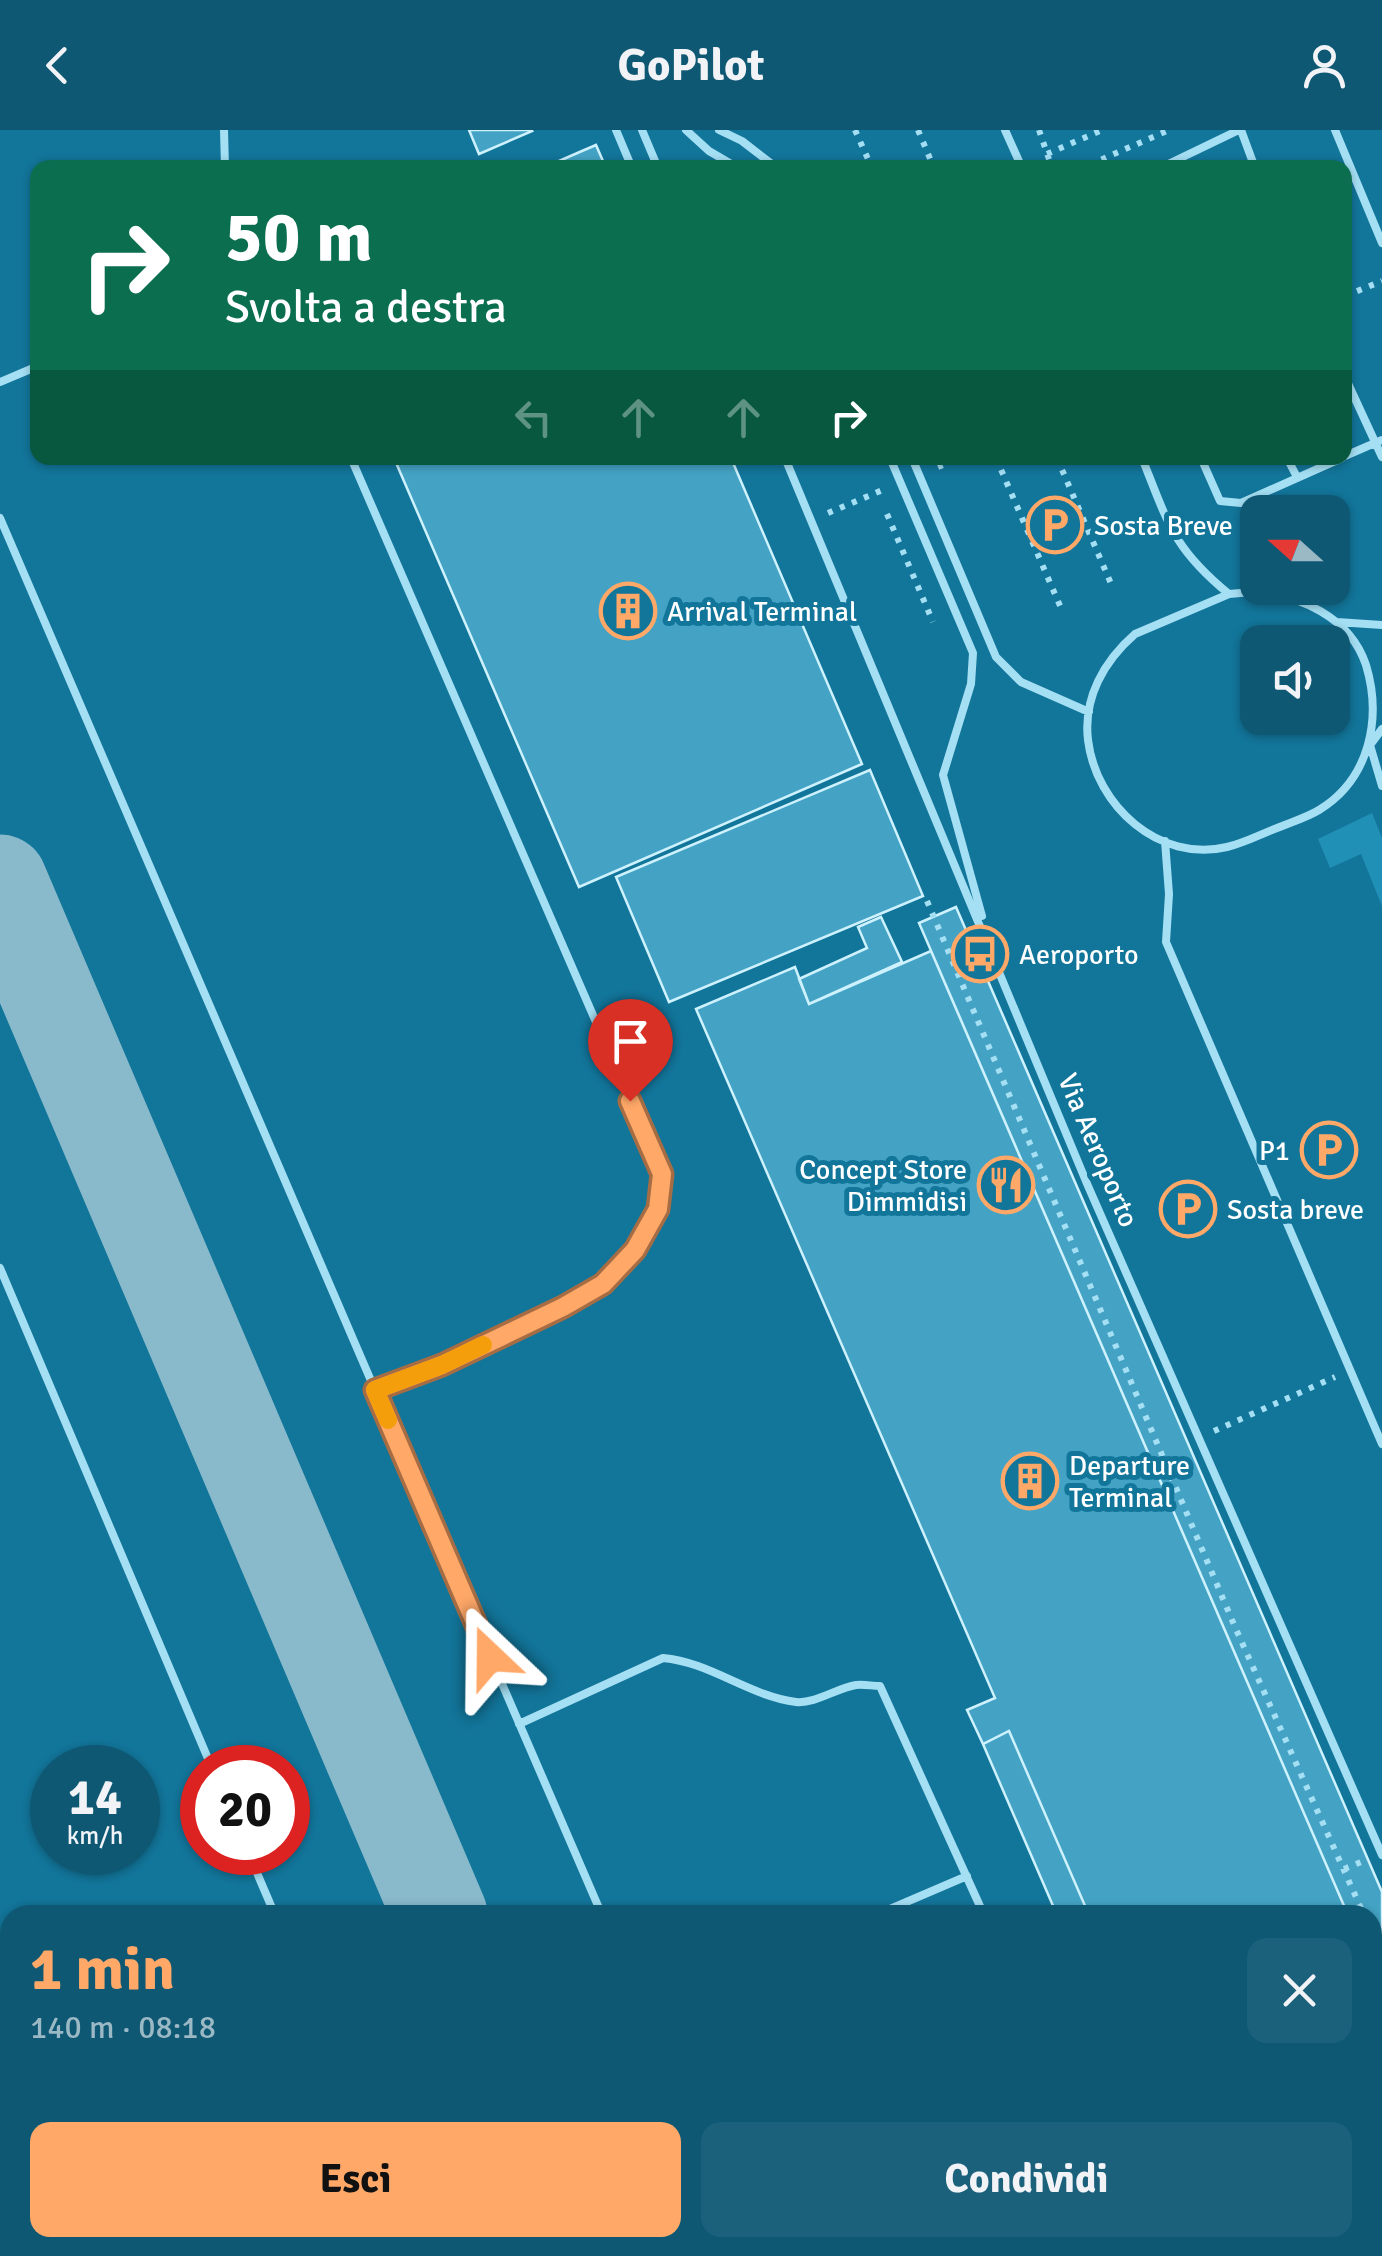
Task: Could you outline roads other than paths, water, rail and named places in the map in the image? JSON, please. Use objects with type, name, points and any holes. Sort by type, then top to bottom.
[{"type":"lane","points":[[224,130],[225,160]]},
{"type":"lane","points":[[616,130],[629,160]]},
{"type":"lane","points":[[642,130],[655,160]]},
{"type":"lane","points":[[686,130],[725,160]]},
{"type":"lane","points":[[718,130],[742,141],[767,160]]},
{"type":"lane","points":[[1005,130],[1018,160]]},
{"type":"lane","points":[[1177,160],[1240,130],[1253,160]]},
{"type":"lane","points":[[1335,130],[1347,160]]},
{"type":"lane","points":[[1352,171],[1382,243]]},
{"type":"lane","points":[[0,382],[30,369]]},
{"type":"lane","points":[[1352,390],[1379,441],[1382,457]]},
{"type":"lane","points":[[1352,453],[1379,441]]},
{"type":"lane","points":[[354,465],[662,1174],[658,1209],[635,1250],[603,1284],[442,1365],[375,1390]]},
{"type":"lane","name":"Via Aeroporto","points":[[788,465],[1088,1186],[1382,1854]]},
{"type":"lane","points":[[893,465],[973,653],[970,684],[943,775],[991,950]]},
{"type":"lane","points":[[915,465],[996,657],[1021,682],[1089,712]]},
{"type":"lane","points":[[1145,465],[1173,536],[1195,566],[1229,594]]},
{"type":"lane","points":[[1204,465],[1220,501],[1240,503],[1326,465]]},
{"type":"lane","points":[[1291,465],[1297,478]]},
{"type":"lane","points":[[0,518],[598,1905]]},
{"type":"lane","points":[[1382,728],[1370,745],[1348,785],[1316,812],[1228,847],[1192,848],[1165,841],[1130,822],[1102,785],[1089,747],[1089,712],[1096,683],[1122,645],[1148,626],[1229,594],[1287,596],[1316,607],[1337,622],[1358,646],[1374,688],[1376,716],[1370,745],[1382,786]]},
{"type":"lane","points":[[1337,622],[1382,625]]},
{"type":"lane","points":[[1165,841],[1166,942],[1382,1444]]},
{"type":"lane","points":[[0,1268],[202,1745]]},
{"type":"lane","points":[[520,1724],[663,1658],[687,1660],[708,1673],[768,1697],[803,1703],[859,1685],[880,1686],[980,1905]]},
{"type":"lane","points":[[258,1875],[271,1905]]},
{"type":"lane","points":[[899,1905],[967,1876]]},
{"type":"place","name":"Sosta Breve","points":[[1055,525]]},
{"type":"place","name":"Arrival Terminal","points":[[628,611]]},
{"type":"place","name":"Aeroporto","points":[[980,954]]},
{"type":"place","name":"P1","points":[[1329,1150]]},
{"type":"place","name":"Concept Store Dimmidisi","points":[[1006,1185]]},
{"type":"place","name":"Sosta breve","points":[[1188,1209]]},
{"type":"place","name":"Departure Terminal","points":[[1030,1481]]}]
